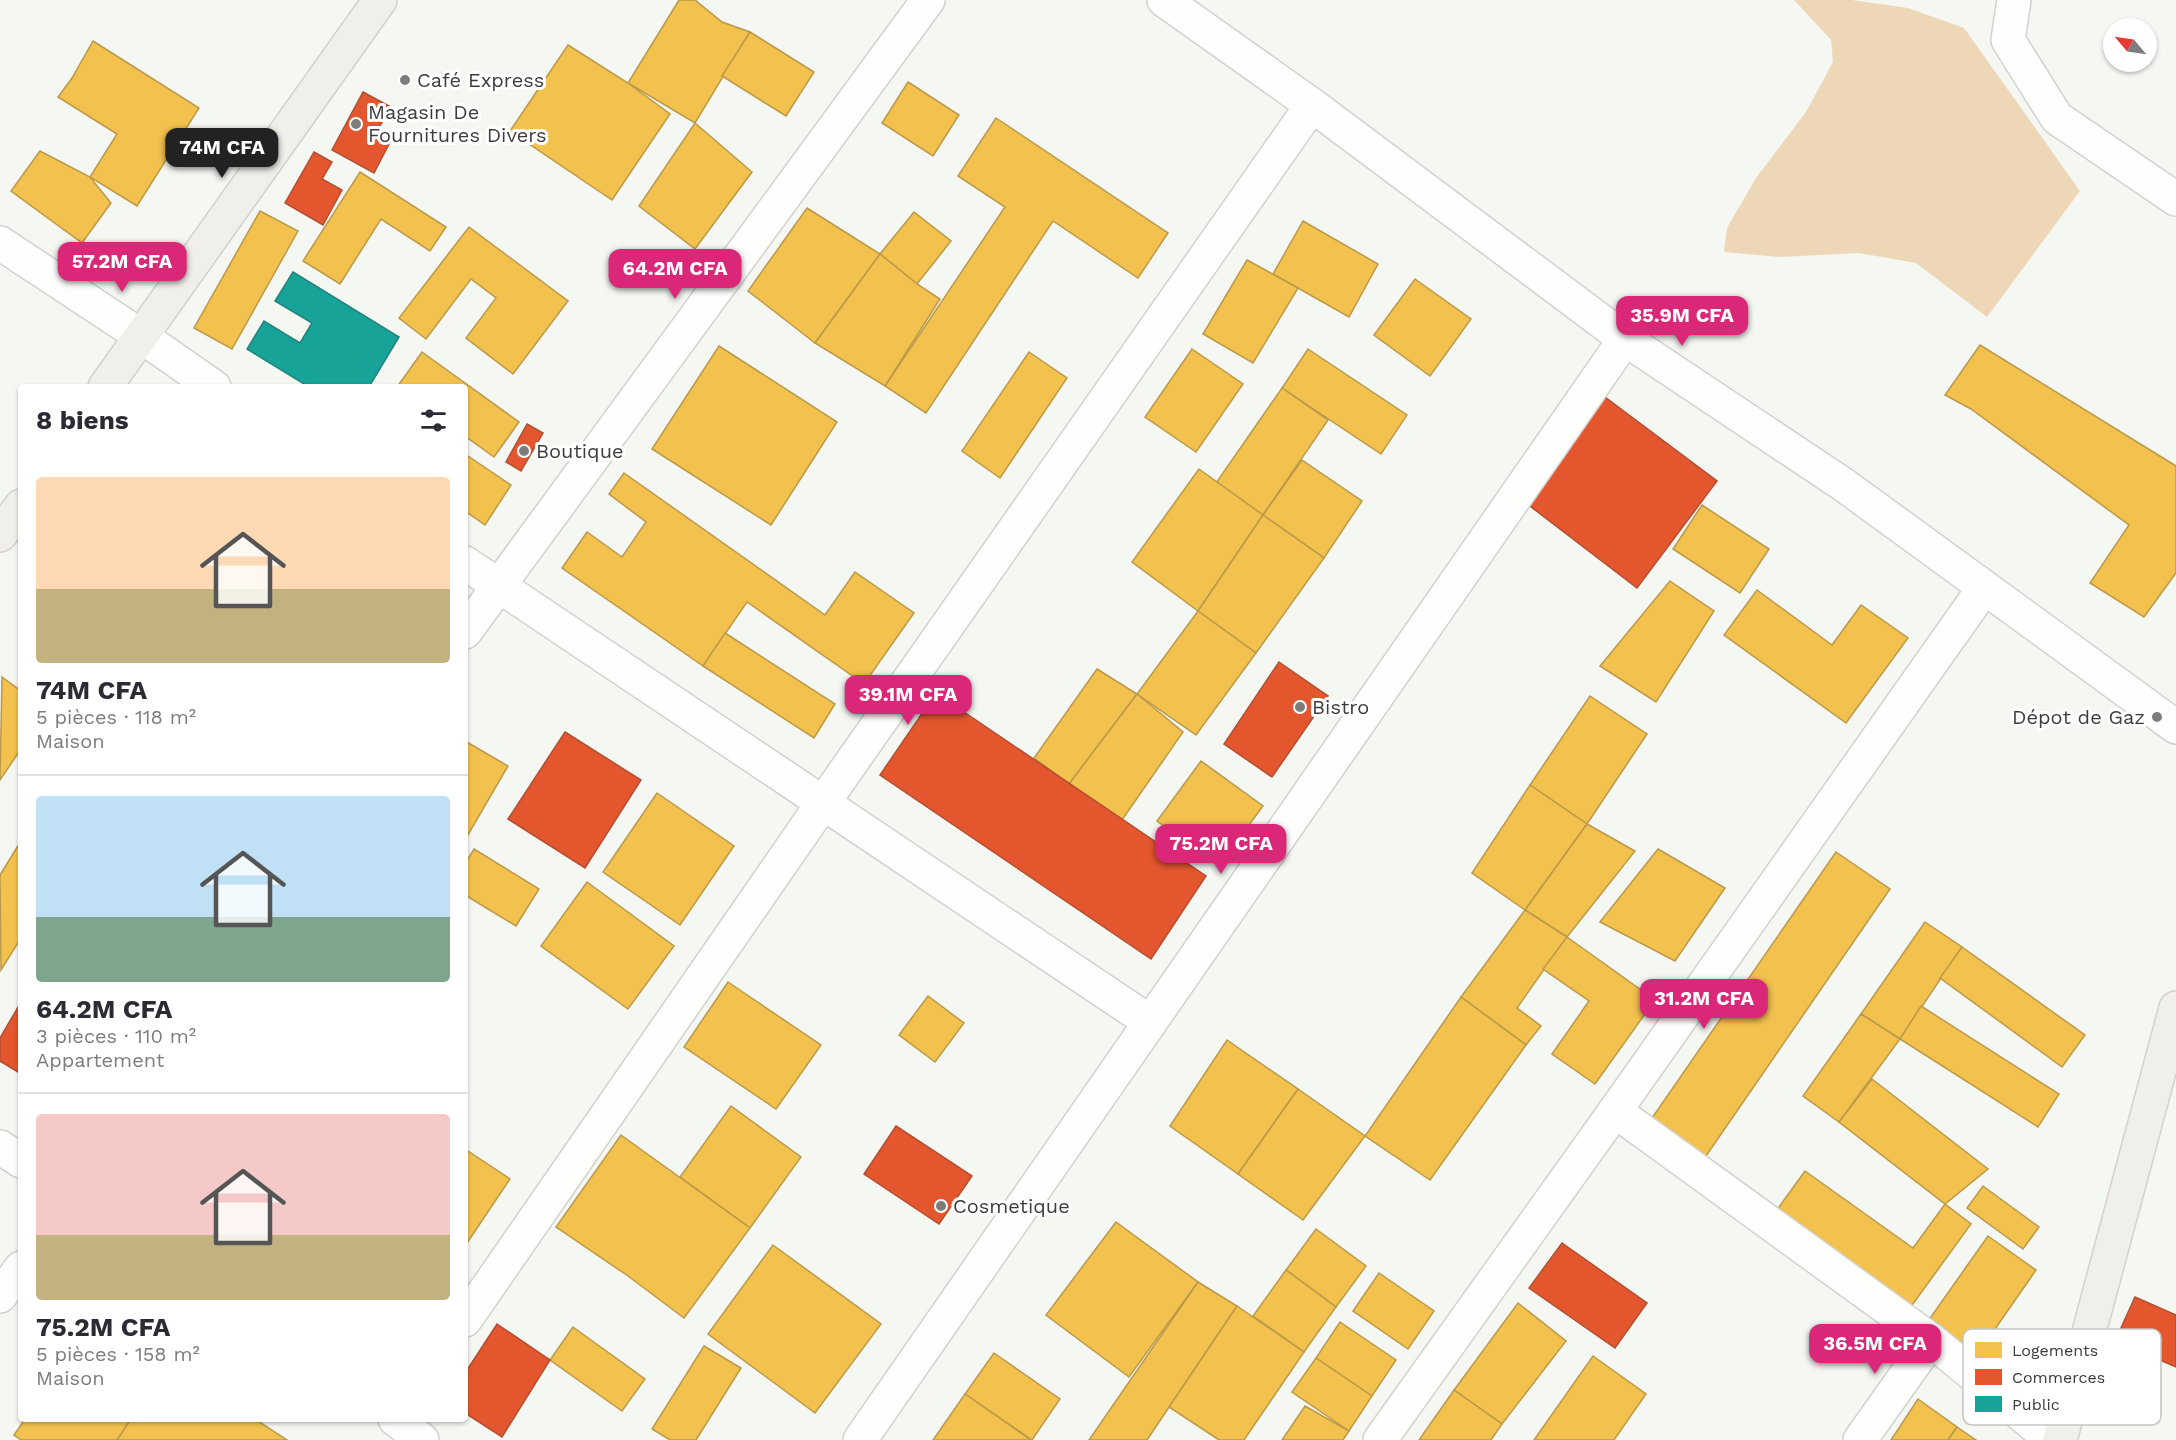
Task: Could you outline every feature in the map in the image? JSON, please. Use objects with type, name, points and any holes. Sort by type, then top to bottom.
[{"type":"street","points":[[107,384],[380,0]]},
{"type":"street","points":[[468,628],[928,0]]},
{"type":"street","points":[[1164,0],[1312,105],[1625,339],[1844,485],[2176,727]]},
{"type":"street","points":[[2014,0],[2008,40],[2057,118],[2176,199]]},
{"type":"street","points":[[468,1316],[823,803],[1312,105]]},
{"type":"street","points":[[0,243],[141,336],[209,384]]},
{"type":"street","points":[[860,1440],[1625,339]]},
{"type":"street","points":[[0,535],[18,510]]},
{"type":"street","points":[[468,565],[1150,1022]]},
{"type":"street","points":[[1380,1440],[1984,588]]},
{"type":"street","points":[[2090,1329],[2176,1008]]},
{"type":"street","points":[[1615,1111],[1931,1340],[1963,1366]]},
{"type":"street","points":[[0,1147],[18,1159]]},
{"type":"street","points":[[0,1296],[18,1272]]},
{"type":"street","points":[[1860,1440],[1931,1340]]},
{"type":"street","points":[[382,1440],[394,1422]]},
{"type":"street","points":[[400,1422],[422,1440]]},
{"type":"street","points":[[2034,1425],[2052,1440]]},
{"type":"street","points":[[2060,1440],[2064,1425]]},
{"type":"shaded area","points":[[1794,0],[1852,0],[1908,8],[1964,28],[2080,191],[1987,317],[1916,263],[1859,253],[1780,257],[1724,252],[1727,228],[1756,178],[1806,112],[1833,62],[1831,40]]},
{"type":"building: Logements","points":[[679,0],[695,0],[722,22],[750,32],[695,123],[628,83]]},
{"type":"building: Logements","points":[[750,32],[814,72],[786,116],[722,76]]},
{"type":"building: Logements","points":[[93,41],[199,108],[137,206],[90,177],[117,134],[58,97],[72,78]]},
{"type":"building: Logements","points":[[568,45],[628,83],[670,114],[612,200],[510,131]]},
{"type":"building: Logements","points":[[908,82],[959,115],[933,156],[882,123]]},
{"type":"building: Logements","points":[[996,118],[1168,233],[1138,278],[1053,221],[926,413],[885,386],[1005,207],[958,176]]},
{"type":"building: Logements","points":[[695,123],[752,172],[695,249],[639,206]]},
{"type":"building: Logements","points":[[40,151],[90,177],[111,203],[82,243],[11,191]]},
{"type":"building: Logements","points":[[360,172],[446,227],[430,251],[381,219],[340,284],[303,261]]},
{"type":"building: Logements","points":[[807,208],[880,254],[815,343],[748,291]]},
{"type":"building: Logements","points":[[260,211],[298,231],[232,349],[194,328]]},
{"type":"building: Logements","points":[[914,212],[951,241],[917,284],[880,254]]},
{"type":"building: Logements","points":[[1303,221],[1378,264],[1349,317],[1273,274]]},
{"type":"building: Logements","points":[[469,227],[568,301],[513,374],[466,338],[496,298],[471,279],[426,339],[399,318]]},
{"type":"building: Logements","points":[[880,254],[917,284],[940,299],[885,386],[815,343]]},
{"type":"building: Logements","points":[[1247,260],[1298,288],[1253,363],[1203,334]]},
{"type":"building: Logements","points":[[1415,279],[1471,319],[1430,376],[1374,335]]},
{"type":"building: Logements","points":[[1980,345],[2176,466],[2176,573],[2144,617],[2090,583],[2129,525],[1971,409],[1945,395]]},
{"type":"building: Logements","points":[[719,346],[837,422],[771,525],[652,449]]},
{"type":"building: Logements","points":[[1192,349],[1243,384],[1196,452],[1145,417]]},
{"type":"building: Logements","points":[[1308,349],[1407,415],[1381,454],[1282,388]]},
{"type":"building: Logements","points":[[422,352],[466,384],[399,384]]},
{"type":"building: Logements","points":[[1029,352],[1067,378],[1000,478],[962,451]]},
{"type":"building: Logements","points":[[468,385],[519,422],[494,457],[468,438]]},
{"type":"building: Logements","points":[[1282,388],[1328,420],[1263,515],[1216,483]]},
{"type":"building: Logements","points":[[468,456],[511,485],[485,525],[468,513]]},
{"type":"building: Logements","points":[[1302,460],[1362,501],[1324,558],[1263,515]]},
{"type":"building: Logements","points":[[1199,469],[1263,515],[1198,611],[1132,562]]},
{"type":"building: Logements","points":[[624,473],[825,615],[855,572],[914,613],[864,684],[747,602],[703,666],[562,568],[587,532],[622,557],[646,522],[609,494]]},
{"type":"building: Logements","points":[[1702,505],[1769,549],[1740,593],[1673,549]]},
{"type":"building: Logements","points":[[1263,515],[1324,558],[1256,653],[1198,611]]},
{"type":"building: Logements","points":[[1670,581],[1714,611],[1656,702],[1600,666]]},
{"type":"building: Logements","points":[[1757,590],[1832,645],[1861,605],[1908,638],[1846,723],[1724,635]]},
{"type":"building: Logements","points":[[1198,611],[1256,653],[1196,735],[1137,694]]},
{"type":"building: Logements","points":[[725,633],[835,704],[814,738],[703,666]]},
{"type":"building: Logements","points":[[1097,669],[1137,694],[1069,784],[1034,758]]},
{"type":"building: Logements","points":[[2,677],[18,689],[18,753],[0,780]]},
{"type":"building: Logements","points":[[1137,694],[1183,732],[1122,820],[1069,784]]},
{"type":"building: Logements","points":[[1590,696],[1647,734],[1587,824],[1530,785]]},
{"type":"building: Logements","points":[[468,743],[508,766],[468,835]]},
{"type":"building: Logements","points":[[1201,761],[1263,806],[1219,866],[1157,821]]},
{"type":"building: Logements","points":[[1530,785],[1587,824],[1525,910],[1472,873]]},
{"type":"building: Logements","points":[[657,793],[734,846],[680,925],[603,872]]},
{"type":"building: Logements","points":[[1587,824],[1635,851],[1567,937],[1525,910]]},
{"type":"building: Logements","points":[[18,846],[18,943],[1,970],[0,875]]},
{"type":"building: Logements","points":[[474,849],[539,889],[516,926],[468,897],[468,859]]},
{"type":"building: Logements","points":[[1658,849],[1725,888],[1675,961],[1600,922]]},
{"type":"building: Logements","points":[[1836,852],[1890,889],[1706,1156],[1652,1118]]},
{"type":"building: Logements","points":[[587,882],[674,946],[628,1009],[541,946]]},
{"type":"building: Logements","points":[[1525,910],[1567,937],[1517,1008],[1541,1026],[1526,1045],[1461,997]]},
{"type":"building: Logements","points":[[1925,922],[1962,947],[1900,1039],[1861,1014]]},
{"type":"building: Logements","points":[[1567,937],[1655,1000],[1595,1084],[1552,1054],[1589,1001],[1543,969]]},
{"type":"building: Logements","points":[[1962,947],[2085,1035],[2062,1067],[1940,978]]},
{"type":"building: Logements","points":[[728,982],[821,1045],[776,1109],[684,1047]]},
{"type":"building: Logements","points":[[928,996],[964,1023],[935,1062],[899,1035]]},
{"type":"building: Logements","points":[[1461,997],[1526,1045],[1430,1180],[1365,1136]]},
{"type":"building: Logements","points":[[1921,1006],[2059,1094],[2038,1127],[1900,1039]]},
{"type":"building: Logements","points":[[1861,1014],[1900,1039],[1839,1122],[1803,1096]]},
{"type":"building: Logements","points":[[1227,1040],[1298,1089],[1238,1174],[1170,1126]]},
{"type":"building: Logements","points":[[1872,1079],[1988,1169],[1945,1204],[1839,1122]]},
{"type":"building: Logements","points":[[1298,1089],[1365,1136],[1303,1220],[1238,1174]]},
{"type":"building: Logements","points":[[731,1106],[801,1157],[750,1228],[680,1177]]},
{"type":"building: Logements","points":[[621,1135],[750,1228],[684,1318],[556,1227]]},
{"type":"building: Logements","points":[[468,1151],[510,1179],[468,1242]]},
{"type":"building: Logements","points":[[1805,1171],[1913,1248],[1945,1204],[1971,1224],[1910,1308],[1776,1211]]},
{"type":"building: Logements","points":[[1983,1186],[2039,1227],[2023,1249],[1967,1208]]},
{"type":"building: Logements","points":[[1116,1222],[1198,1282],[1129,1377],[1046,1315]]},
{"type":"building: Logements","points":[[1316,1229],[1366,1266],[1336,1307],[1286,1270]]},
{"type":"building: Logements","points":[[1988,1236],[2036,1270],[1995,1329],[1963,1329],[1963,1345],[1928,1321]]},
{"type":"building: Logements","points":[[773,1245],[881,1324],[815,1413],[708,1334]]},
{"type":"building: Logements","points":[[1286,1270],[1336,1307],[1304,1352],[1253,1316]]},
{"type":"building: Logements","points":[[1379,1273],[1434,1311],[1408,1349],[1353,1311]]},
{"type":"building: Logements","points":[[1198,1282],[1237,1306],[1147,1440],[1089,1440]]},
{"type":"building: Logements","points":[[1518,1303],[1566,1341],[1502,1424],[1454,1390]]},
{"type":"building: Logements","points":[[1237,1306],[1304,1352],[1244,1440],[1219,1440],[1169,1407]]},
{"type":"building: Logements","points":[[1340,1322],[1396,1360],[1372,1396],[1316,1358]]},
{"type":"building: Logements","points":[[573,1327],[645,1379],[622,1411],[550,1360]]},
{"type":"building: Logements","points":[[704,1346],[741,1368],[696,1440],[670,1440],[652,1429]]},
{"type":"building: Logements","points":[[994,1353],[1060,1399],[1032,1440],[965,1394]]},
{"type":"building: Logements","points":[[1593,1356],[1646,1394],[1614,1440],[1534,1440]]},
{"type":"building: Logements","points":[[1316,1358],[1372,1396],[1349,1431],[1292,1392]]},
{"type":"building: Logements","points":[[1454,1390],[1502,1424],[1491,1440],[1419,1440]]},
{"type":"building: Logements","points":[[965,1394],[1031,1440],[933,1440]]},
{"type":"building: Logements","points":[[1918,1399],[1957,1427],[1948,1440],[1891,1440]]},
{"type":"building: Logements","points":[[1305,1406],[1349,1431],[1343,1440],[1282,1440]]},
{"type":"building: Logements","points":[[23,1422],[129,1422],[117,1440],[21,1440],[14,1435]]},
{"type":"building: Logements","points":[[129,1422],[260,1422],[287,1440],[117,1440]]},
{"type":"building: Logements","points":[[1957,1427],[1976,1440],[1948,1440]]},
{"type":"building: Commerces","points":[[363,92],[391,107],[374,136],[389,144],[374,173],[332,150]]},
{"type":"building: Commerces","points":[[314,152],[332,162],[322,179],[342,190],[323,225],[285,203]]},
{"type":"building: Commerces","points":[[1601,394],[1717,481],[1637,588],[1522,500]]},
{"type":"building: Commerces","points":[[527,424],[543,433],[521,471],[506,462]]},
{"type":"building: Commerces","points":[[1279,662],[1328,696],[1272,777],[1224,744]]},
{"type":"building: Commerces","points":[[936,693],[1206,876],[1151,959],[880,775]]},
{"type":"building: Commerces","points":[[565,732],[641,780],[585,868],[508,819]]},
{"type":"building: Commerces","points":[[18,1007],[18,1072],[0,1061],[0,1038]]},
{"type":"building: Commerces","points":[[896,1126],[972,1176],[939,1224],[864,1174]]},
{"type":"building: Commerces","points":[[1562,1243],[1647,1303],[1615,1348],[1529,1288]]},
{"type":"building: Commerces","points":[[2135,1297],[2176,1315],[2176,1367],[2161,1361],[2161,1329],[2120,1329]]},
{"type":"building: Commerces","points":[[497,1324],[550,1360],[502,1437],[468,1415],[468,1368]]},
{"type":"building: Public","points":[[293,272],[399,337],[371,384],[304,384],[247,349],[264,321],[300,343],[312,323],[275,301]]},
{"type":"place","name":"Café Express","points":[[405,80]]},
{"type":"place","name":"Magasin De Fournitures Divers","points":[[356,124]]},
{"type":"place","name":"Boutique","points":[[524,451]]},
{"type":"place","name":"Bistro","points":[[1300,707]]},
{"type":"place","name":"Dépot de Gaz","points":[[2157,717]]},
{"type":"place","name":"Cosmetique","points":[[941,1206]]}]
